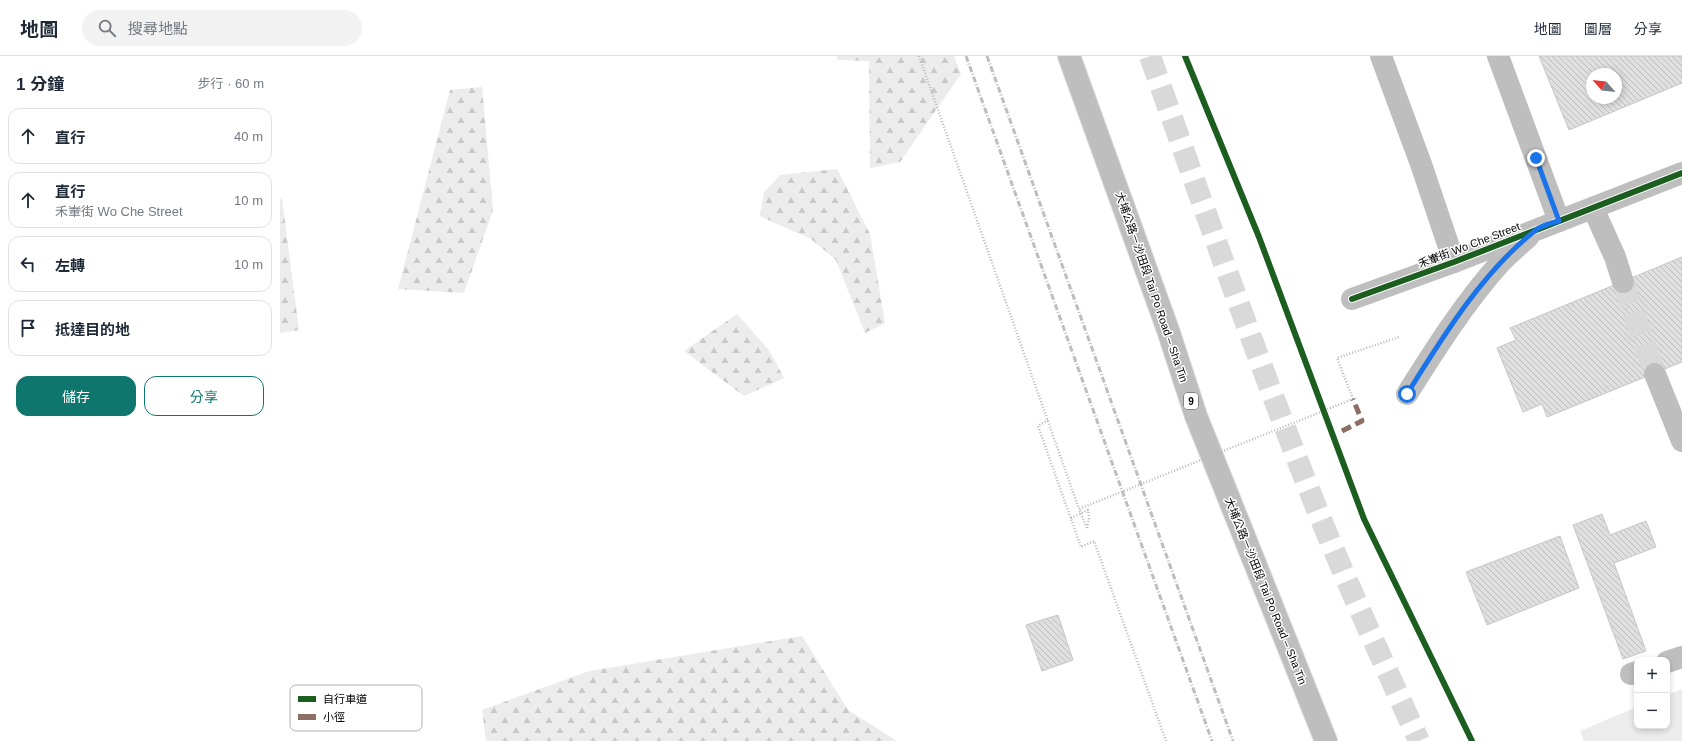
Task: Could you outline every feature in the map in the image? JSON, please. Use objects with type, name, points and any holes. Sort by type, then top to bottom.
[{"type":"main road","name":"大埔公路－沙田段 Tai Po Road – Sha Tin","points":[[1069,56],[1166,322],[1196,416],[1326,741]]},
{"type":"main road","points":[[1381,56],[1421,164],[1454,262]]},
{"type":"main road","points":[[1498,56],[1559,221]]},
{"type":"main road","name":"禾輋街 Wo Che Street","points":[[1352,299],[1454,262],[1682,173]]},
{"type":"main road","points":[[1592,208],[1615,257],[1623,282]]},
{"type":"main road","points":[[1407,394],[1439,344],[1470,301],[1502,262],[1537,229]]},
{"type":"main road","points":[[1655,374],[1682,441]]},
{"type":"main road","points":[[1670,661],[1682,657]]},
{"type":"path","points":[[919,56],[1079,509],[1087,528],[1089,519],[1088,510],[1071,518]]},
{"type":"path","points":[[1079,509],[1353,399],[1337,358],[1399,337]]},
{"type":"path","points":[[1322,408],[1325,416]]},
{"type":"path","points":[[1048,420],[1038,426],[1081,547],[1094,541],[1166,741]]},
{"type":"green space","points":[[836,56],[954,56],[961,74],[900,162],[870,168],[869,61],[838,60]]},
{"type":"green space","points":[[482,87],[493,210],[464,293],[398,289],[450,90]]},
{"type":"green space","points":[[837,169],[870,234],[885,323],[865,333],[836,260],[811,239],[760,216],[764,192],[780,175]]},
{"type":"green space","points":[[280,199],[282,199],[299,330],[280,333]]},
{"type":"green space","points":[[737,314],[769,350],[784,378],[744,396],[684,351]]},
{"type":"green space","points":[[802,636],[848,710],[897,741],[486,741],[482,710],[589,671]]},
{"type":"green space","points":[[1682,689],[1682,741],[1584,741],[1580,731],[1634,708],[1634,729],[1670,729],[1670,694]]},
{"type":"building","points":[[1539,56],[1682,56],[1682,83],[1569,130]]},
{"type":"building","points":[[1682,257],[1682,362],[1547,417],[1542,404],[1523,412],[1497,348],[1516,340],[1510,328]]},
{"type":"building","points":[[1602,514],[1610,535],[1646,521],[1656,547],[1614,563],[1646,651],[1623,659],[1573,525]]},
{"type":"building","points":[[1560,536],[1579,588],[1487,625],[1466,572]]},
{"type":"building","points":[[1058,615],[1073,660],[1042,671],[1026,625]]},
{"type":"tunnel","points":[[1150,56],[1247,326],[1308,487],[1348,583],[1419,741]]},
{"type":"tunnel","points":[[1623,282],[1655,374]]},
{"type":"railway","points":[[966,56],[1212,741]]},
{"type":"railway","points":[[987,56],[1233,741]]},
{"type":"marked path","points":[[1342,431],[1362,421],[1353,399]]},
{"type":"cycle path","points":[[1185,56],[1259,237],[1364,519],[1472,741]]},
{"type":"cycle path","points":[[1352,299],[1454,262],[1682,173]]},
{"type":"route","points":[[1407,394],[1439,344],[1470,301],[1502,262],[1537,229],[1559,221],[1536,158]]}]
